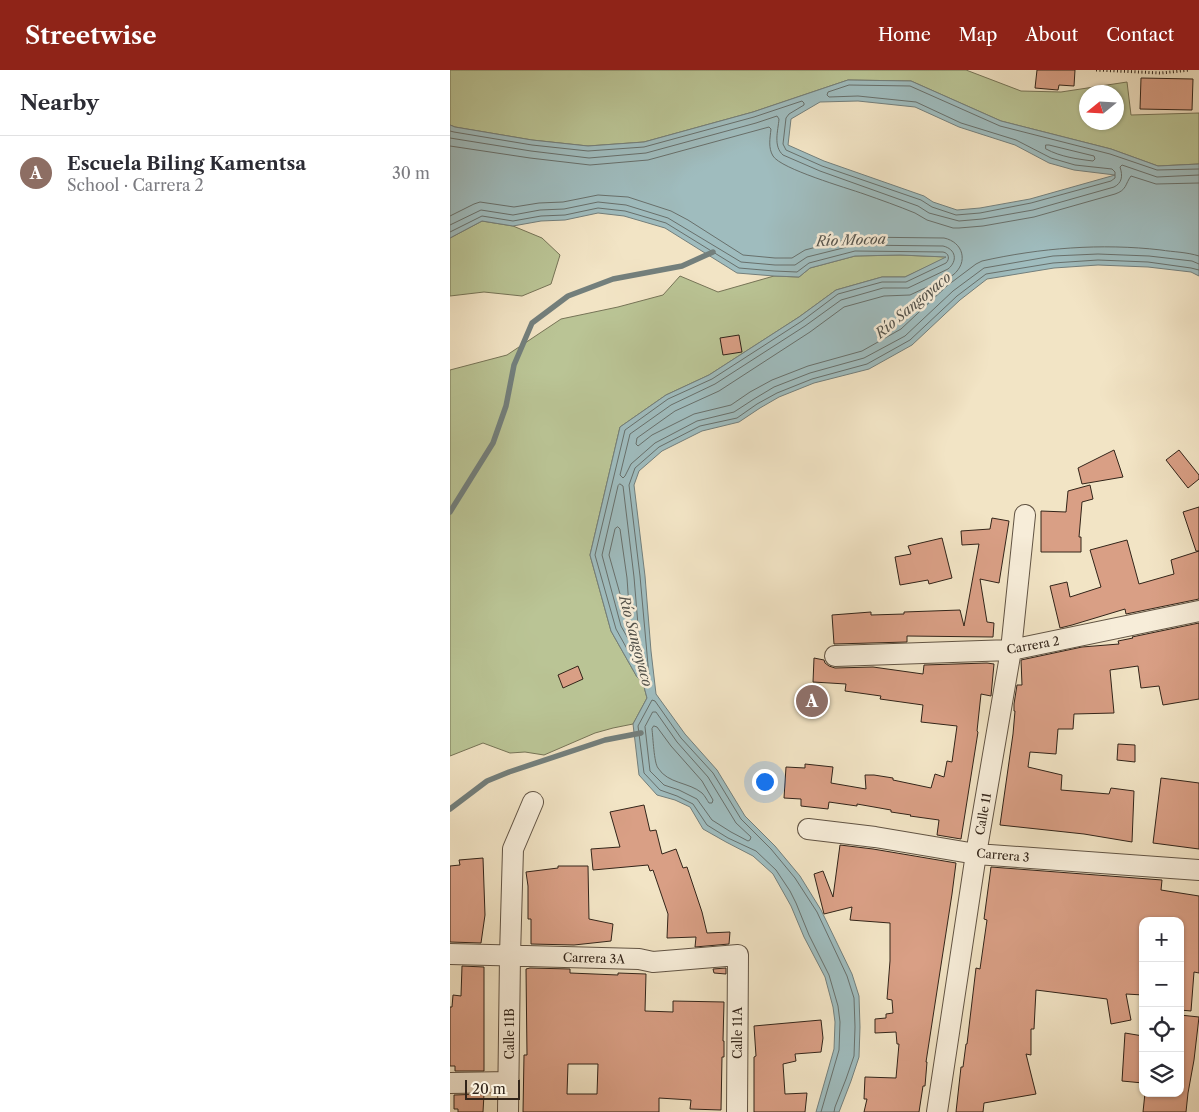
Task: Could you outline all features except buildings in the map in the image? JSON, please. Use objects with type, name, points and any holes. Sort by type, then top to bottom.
[{"type":"street","name":"Calle 11","points":[[937,1112],[976,854],[1011,650],[1025,514]]},
{"type":"street","name":"Carrera 2","points":[[835,656],[1011,650],[1199,611]]},
{"type":"street","name":"Calle 11B","points":[[508,1112],[513,849],[533,802]]},
{"type":"street","name":"Carrera 3","points":[[808,829],[875,837],[976,854],[1199,870]]},
{"type":"street","name":"Carrera 3A","points":[[450,954],[639,959],[652,962],[738,955]]},
{"type":"street","name":"Calle 11A","points":[[737,1112],[738,955]]},
{"type":"street","points":[[450,1084],[509,1082]]},
{"type":"path","points":[[1096,70],[1161,73],[1190,70]]},
{"type":"green space","points":[[450,70],[966,70],[1021,91],[1061,92],[1079,89],[1079,130],[1124,130],[1124,85],[1107,85],[1127,82],[1131,115],[1199,113],[1199,164],[1158,166],[1111,149],[1001,121],[911,81],[848,80],[753,112],[644,142],[588,146],[532,140],[450,125]]},
{"type":"green space","points":[[482,221],[513,226],[542,238],[560,255],[551,284],[522,296],[484,292],[450,296],[450,238]]},
{"type":"green space","points":[[855,256],[948,257],[905,277],[882,277],[836,290],[799,317],[709,375],[666,395],[620,427],[590,555],[611,631],[637,677],[643,683],[647,698],[633,724],[595,733],[544,755],[525,752],[510,753],[483,743],[450,756],[450,370],[507,355],[561,319],[663,295],[680,276],[718,292],[774,276],[799,277],[810,268]]},
{"type":"water","points":[[848,80],[911,81],[1001,121],[1111,149],[1158,166],[1199,164],[1199,276],[1191,272],[1148,267],[1098,265],[1054,268],[987,279],[960,300],[912,345],[869,369],[814,383],[779,397],[739,422],[702,431],[662,451],[639,471],[634,485],[656,694],[685,734],[717,770],[745,816],[775,846],[800,876],[821,910],[852,974],[859,996],[859,1057],[839,1112],[816,1112],[834,1049],[835,1022],[825,977],[804,937],[791,906],[773,874],[753,856],[703,829],[690,807],[657,795],[639,775],[633,724],[647,698],[643,683],[637,677],[611,631],[590,555],[620,427],[666,395],[709,375],[799,317],[836,290],[882,277],[905,277],[946,257],[855,256],[810,268],[799,277],[737,273],[665,228],[624,216],[598,213],[565,220],[541,221],[513,226],[482,221],[450,238],[450,125],[532,140],[588,146],[644,142],[753,112]],"holes":[[[858,101],[915,107],[959,127],[1015,145],[1049,163],[1074,170],[1115,175],[1030,199],[957,210],[933,202],[924,196],[824,161],[788,145],[791,119],[820,102]]]},
{"type":"waterway","points":[[450,512],[493,443],[506,406],[514,365],[532,323],[568,296],[613,279],[682,266],[713,252]]},
{"type":"waterway","points":[[450,809],[487,781],[509,772],[605,740],[641,733]]},
{"type":"place","name":"Escuela Biling Kamentsa","points":[[812,701]]},
{"type":"water label","name":"Río Mocoa","points":[[851,240]]},
{"type":"water label","name":"Río Sangoyaco","points":[[913,305]]},
{"type":"water label","name":"Río Sangoyaco","points":[[636,641]]}]
